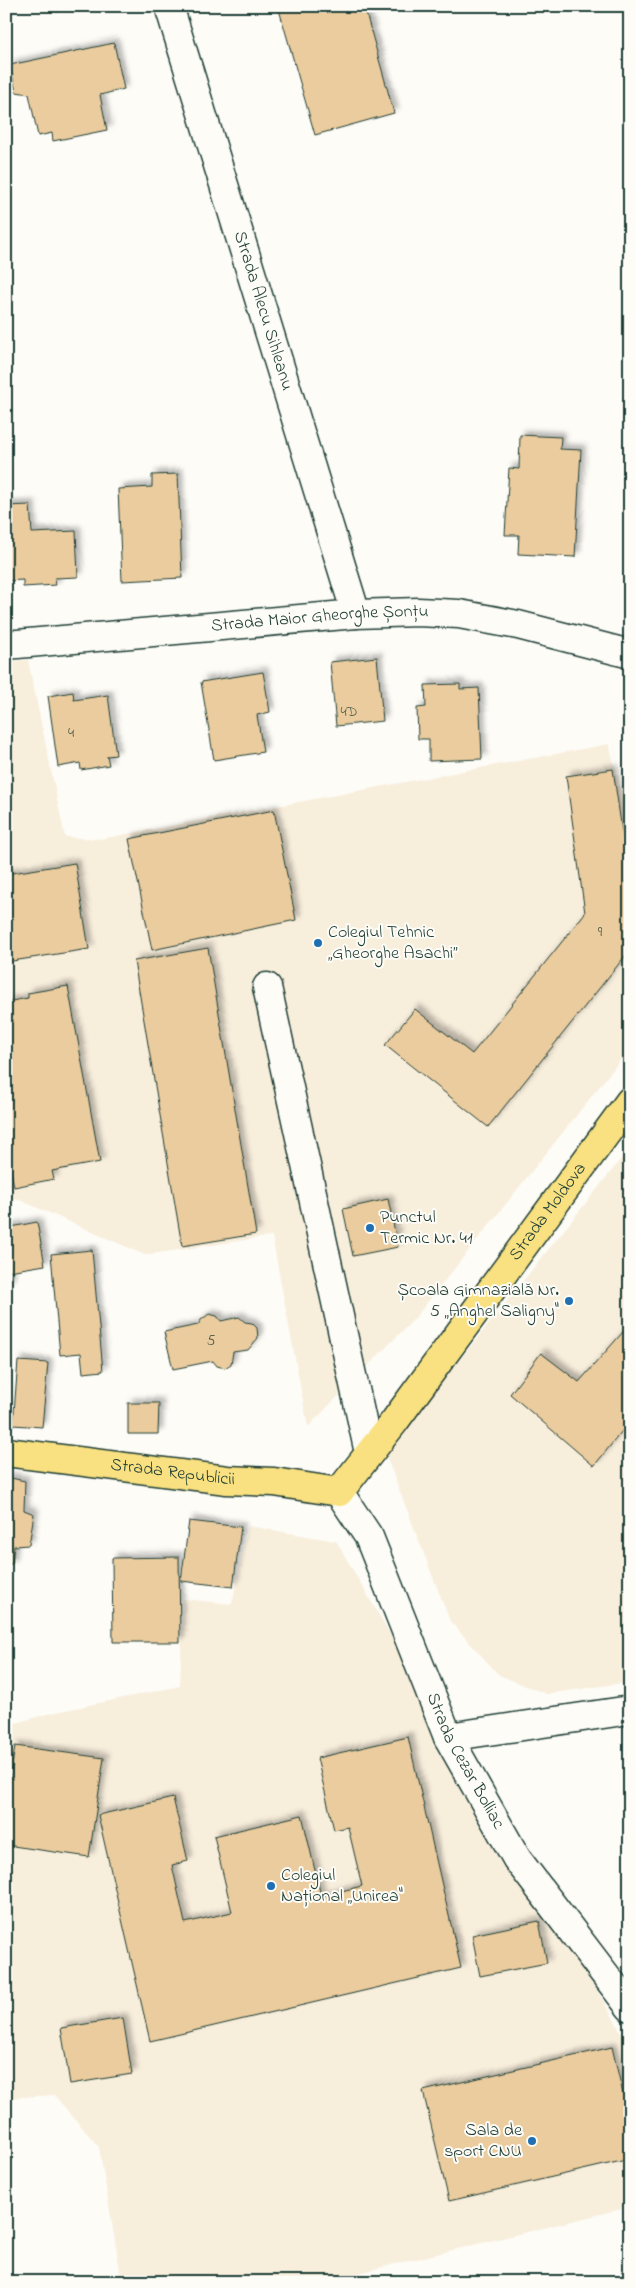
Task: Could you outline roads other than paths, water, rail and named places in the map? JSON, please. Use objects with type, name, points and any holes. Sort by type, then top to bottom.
[{"type":"main road","name":"Strada Moldova","points":[[339,1492],[630,1101]]},
{"type":"main road","name":"Strada Republicii","points":[[6,1452],[227,1480],[274,1482],[339,1492]]},
{"type":"street","name":"Strada Alecu Sihleanu","points":[[169,6],[356,614]]},
{"type":"street","name":"Strada Maior Gheorghe Șonțu","points":[[6,645],[356,614],[418,612],[459,614],[518,625],[630,654]]},
{"type":"street","points":[[267,988],[369,1453]]},
{"type":"street","name":"Strada Cezar Bolliac","points":[[339,1492],[369,1537],[448,1737],[517,1860],[630,2007]]},
{"type":"street","points":[[448,1737],[630,1710]]},
{"type":"place","name":"Colegiul Tehnic „Gheorghe Asachi”","points":[[318,943]]},
{"type":"place","name":"Punctul Termic Nr. 41","points":[[370,1228]]},
{"type":"place","name":"Școala Gimnazială Nr. 5 „Anghel Saligny\"","points":[[569,1301]]},
{"type":"place","name":"Colegiul Național „Unirea\"","points":[[271,1886]]},
{"type":"place","name":"Sala de sport CNU","points":[[532,2141]]}]
